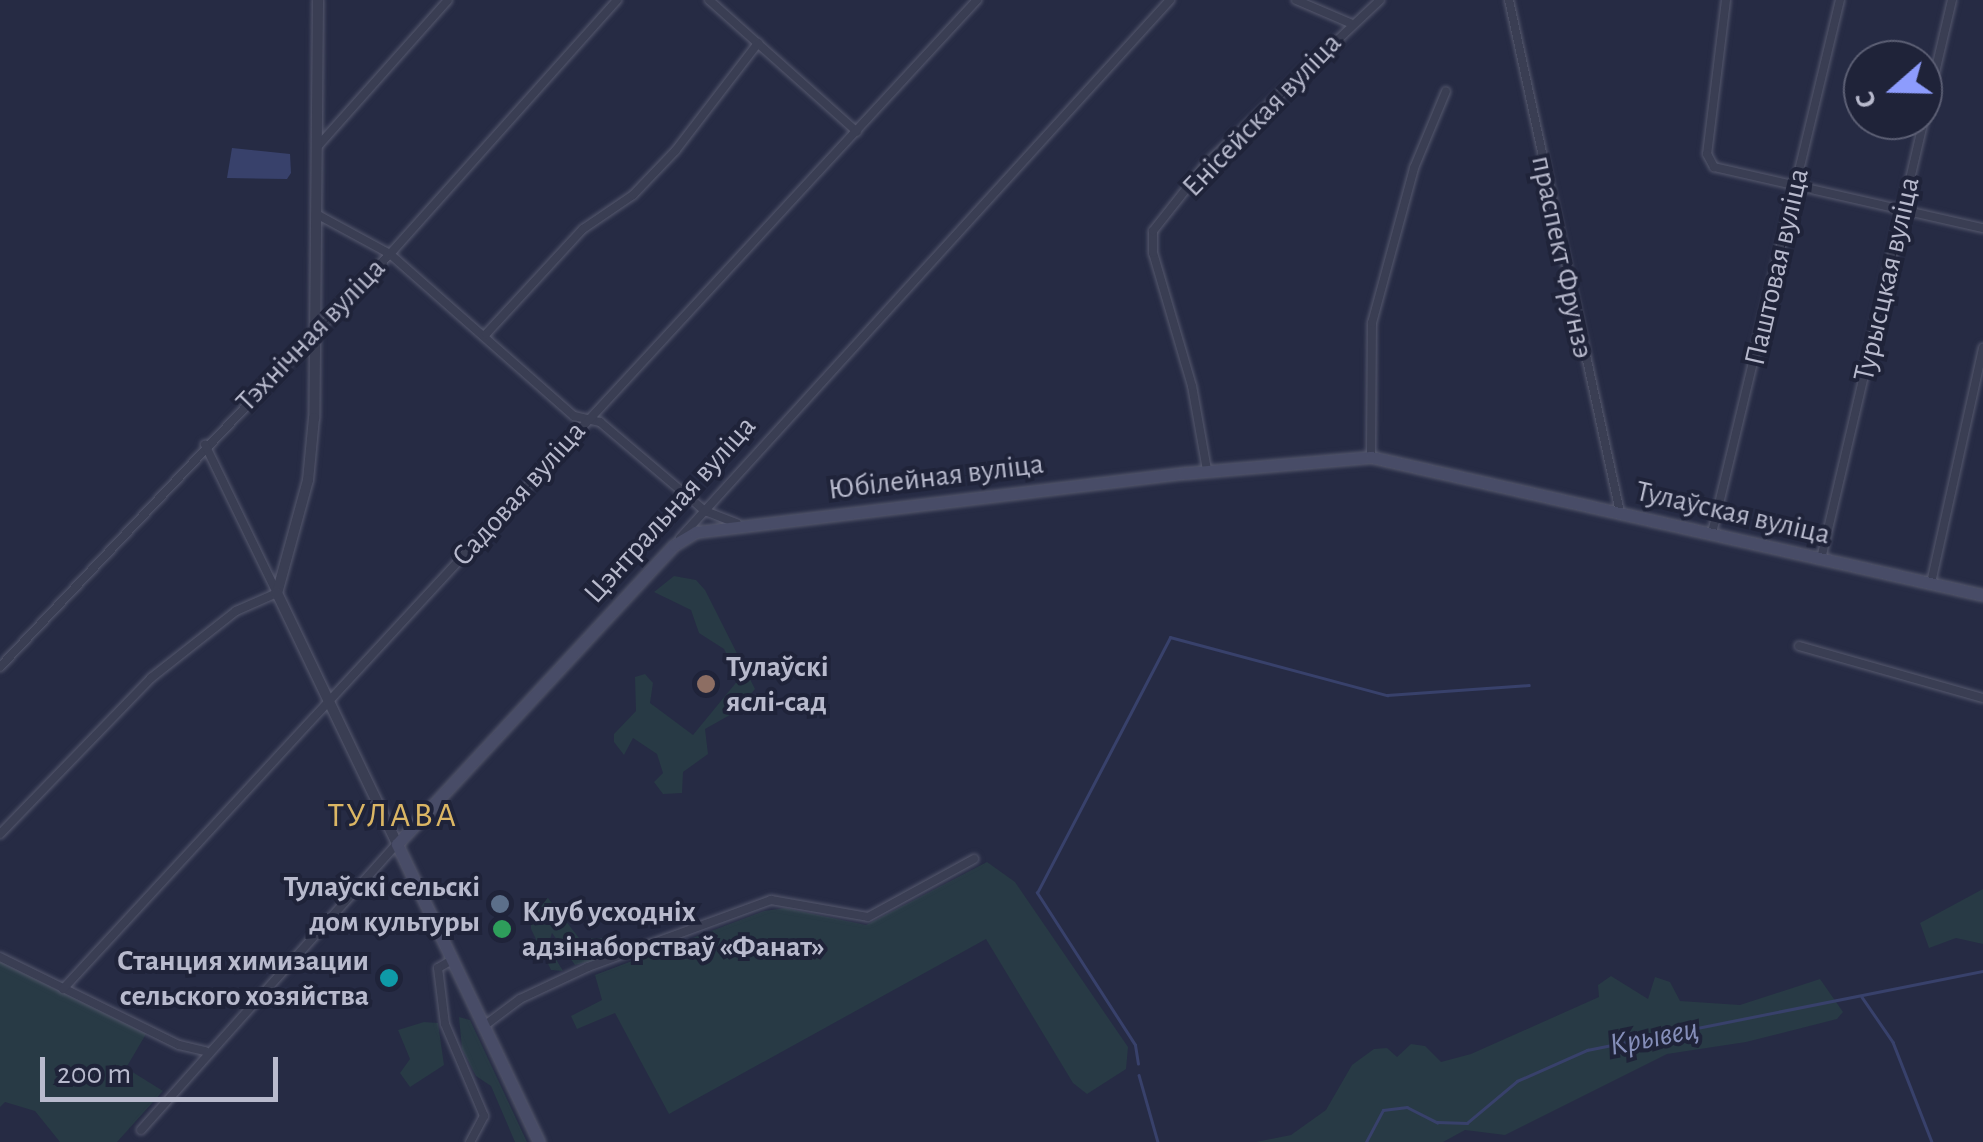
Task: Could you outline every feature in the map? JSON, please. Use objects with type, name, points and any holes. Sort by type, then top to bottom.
[{"type":"main road","name":"Тулаўская вуліца","points":[[1371,457],[1983,595]]},
{"type":"main road","name":"Юбілейная вуліца","points":[[674,545],[737,524],[1207,470],[1371,457]]},
{"type":"main road","name":"Цэнтральная вуліца","points":[[398,844],[674,545]]},
{"type":"main road","points":[[398,844],[538,1142]]},
{"type":"street","points":[[277,593],[308,480],[317,328],[318,0]]},
{"type":"street","points":[[318,146],[448,0]]},
{"type":"street","name":"Тэхнічная вуліца","points":[[0,667],[204,446],[390,254],[446,183],[617,0]]},
{"type":"street","points":[[709,0],[858,132]]},
{"type":"street","name":"Садовая вуліца","points":[[62,988],[977,0]]},
{"type":"street","name":"Цэнтральная вуліца","points":[[674,545],[1170,0]]},
{"type":"street","points":[[1296,0],[1350,24]]},
{"type":"street","name":"Енісейская вуліца","points":[[1207,470],[1192,386],[1153,253],[1153,231],[1206,164],[1303,78],[1350,24],[1380,0]]},
{"type":"street","name":"праспект Фрунзэ","points":[[1510,0],[1620,512]]},
{"type":"street","points":[[1726,0],[1708,159],[1719,170],[1983,228]]},
{"type":"street","name":"Паштовая вуліца","points":[[1712,533],[1840,0]]},
{"type":"street","name":"Турысцкая вуліца","points":[[1821,558],[1952,0]]},
{"type":"street","points":[[486,334],[582,229],[634,195],[758,43]]},
{"type":"street","points":[[1371,457],[1375,309],[1414,168],[1446,91]]},
{"type":"street","points":[[318,215],[390,254],[586,420],[600,422],[705,511],[737,524]]},
{"type":"street","points":[[1931,583],[1983,348]]},
{"type":"street","points":[[204,446],[398,844]]},
{"type":"street","points":[[0,834],[151,678],[236,610],[277,593]]},
{"type":"street","points":[[1799,646],[1983,698]]},
{"type":"street","name":"Цэнтральная вуліца","points":[[141,1130],[206,1051],[398,844]]},
{"type":"street","points":[[484,1026],[520,1000],[588,968],[771,900],[868,917],[974,858]]},
{"type":"street","points":[[0,957],[179,1045],[206,1051]]},
{"type":"street","points":[[452,960],[438,968],[444,1024],[484,1116],[470,1142]]},
{"type":"shaded area","points":[[674,576],[696,580],[705,590],[755,689],[737,711],[705,729],[708,754],[683,772],[682,793],[663,794],[654,782],[663,773],[657,754],[633,738],[624,755],[614,742],[614,734],[636,711],[635,677],[645,674],[653,683],[650,703],[693,735],[739,679],[724,649],[699,633],[691,610],[654,592]]},
{"type":"shaded area","points":[[987,862],[1015,882],[1128,1047],[1126,1069],[1087,1094],[1073,1083],[986,939],[669,1114],[615,1013],[577,1029],[571,1016],[602,1000],[595,975],[764,911],[785,908],[866,925]]},
{"type":"shaded area","points":[[1983,889],[1983,944],[1956,938],[1929,948],[1920,923]]},
{"type":"shaded area","points":[[548,898],[579,938],[621,938],[624,953],[575,965],[552,933],[548,946],[563,971],[551,970],[531,929],[531,906]]},
{"type":"shaded area","points":[[0,962],[146,1034],[126,1068],[163,1091],[117,1142],[60,1142],[35,1111],[5,1102],[0,1107]]},
{"type":"shaded area","points":[[1611,976],[1648,999],[1655,977],[1670,982],[1680,1001],[1740,1005],[1820,979],[1843,1012],[1837,1019],[1746,1042],[1667,1054],[1505,1135],[1465,1130],[1443,1142],[1256,1142],[1291,1135],[1326,1110],[1352,1065],[1374,1049],[1387,1048],[1397,1057],[1411,1044],[1425,1046],[1441,1062],[1471,1054],[1599,997],[1598,985]]},
{"type":"shaded area","points":[[459,1017],[470,1020],[527,1142],[515,1142],[491,1086],[476,1076],[462,1049]]},
{"type":"shaded area","points":[[424,1022],[438,1023],[444,1065],[410,1087],[400,1073],[410,1059],[398,1030]]},
{"type":"water","points":[[232,148],[290,154],[291,173],[287,179],[227,178]]},
{"type":"waterway","points":[[1138,1064],[1135,1045],[1037,893],[1170,637],[1387,695],[1529,685]]},
{"type":"waterway","name":"Крывец","points":[[1366,1142],[1383,1110],[1407,1107],[1437,1122],[1467,1123],[1517,1081],[1587,1050],[1983,971]]},
{"type":"waterway","points":[[1862,997],[1893,1042],[1932,1142]]},
{"type":"waterway","points":[[1139,1075],[1158,1142]]},
{"type":"place","name":"Тулаўскі яслі-сад","points":[[706,684]]},
{"type":"place","name":"Тулаўскі сельскі дом культуры","points":[[500,904]]},
{"type":"place","name":"Клуб усходніх адзінаборстваў «Фанат»","points":[[502,929]]},
{"type":"place","name":"Станция химизации сельского хозяйства","points":[[389,978]]},
{"type":"district","name":"ТУЛАВА","points":[[393,816]]}]
